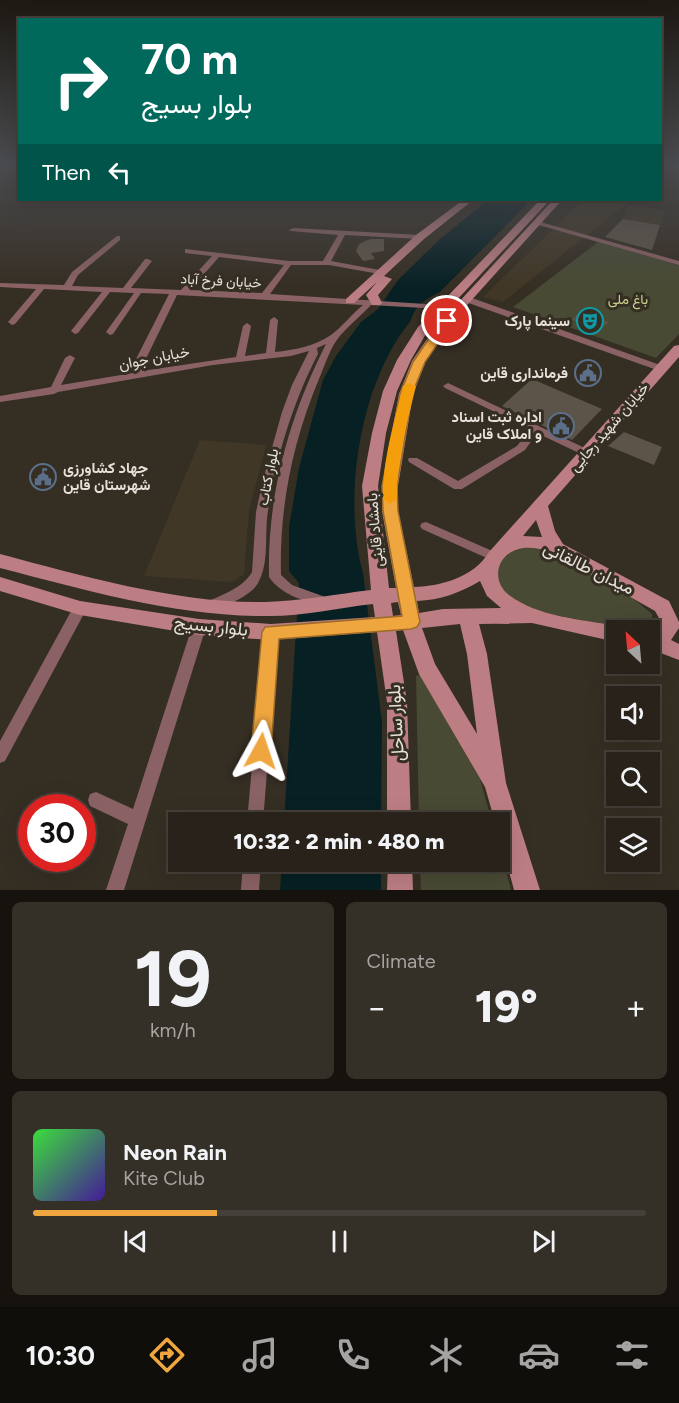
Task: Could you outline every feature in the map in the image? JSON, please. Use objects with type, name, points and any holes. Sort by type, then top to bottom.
[{"type":"main road","points":[[350,301],[420,237],[461,206]]},
{"type":"main road","points":[[372,303],[372,295],[382,282],[462,206]]},
{"type":"main road","name":"بامشاد قاینی","points":[[387,624],[381,596],[370,486],[379,433],[390,391],[404,360],[422,330],[441,307],[540,206]]},
{"type":"main road","name":"بامشاد قاینی","points":[[411,622],[390,511],[390,486],[406,394],[419,362],[438,332],[466,298],[553,206]]},
{"type":"main road","name":"خیابان شهید رجایی","points":[[495,557],[541,507],[585,452],[679,349]]},
{"type":"main road","points":[[541,507],[547,531],[557,548]]},
{"type":"main road","points":[[372,511],[390,511]]},
{"type":"main road","name":"میدان طالقانی","points":[[495,557],[520,542],[539,542],[557,548],[679,616]]},
{"type":"main road","points":[[495,557],[490,583],[499,597],[515,609],[606,632]]},
{"type":"main road","name":"بلوار بسیج","points":[[0,561],[120,592],[212,606],[266,609],[435,592],[459,585],[495,557]]},
{"type":"main road","name":"بلوار بسیج","points":[[0,584],[80,608],[199,627],[271,632],[411,622],[443,617],[534,615]]},
{"type":"main road","points":[[660,638],[667,633],[671,624],[669,615],[662,606]]},
{"type":"main road","points":[[468,617],[477,654],[495,783],[527,890]]},
{"type":"main road","points":[[411,622],[414,640],[426,668],[495,783]]},
{"type":"main road","name":"بلوار ساحل","points":[[387,624],[397,702],[399,812]]},
{"type":"main road","points":[[660,644],[679,652]]},
{"type":"main road","points":[[400,872],[400,890]]},
{"type":"street","points":[[537,223],[679,263]]},
{"type":"street","points":[[293,230],[420,237]]},
{"type":"street","points":[[329,263],[327,261],[342,233]]},
{"type":"street","points":[[66,288],[75,274],[117,238]]},
{"type":"street","points":[[188,251],[289,263],[329,263],[382,273]]},
{"type":"street","points":[[138,376],[137,367],[179,292],[217,255]]},
{"type":"street","points":[[125,290],[148,261]]},
{"type":"street","points":[[264,296],[289,263]]},
{"type":"street","name":"خیابان فرخ آباد","points":[[0,285],[264,296],[441,307]]},
{"type":"street","points":[[12,322],[42,287]]},
{"type":"street","points":[[75,331],[107,290]]},
{"type":"street","points":[[110,332],[139,291]]},
{"type":"street","points":[[466,298],[660,368]]},
{"type":"street","points":[[334,337],[372,303]]},
{"type":"street","points":[[270,355],[274,320]]},
{"type":"street","points":[[240,359],[247,326]]},
{"type":"street","name":"خیابان جوان","points":[[0,399],[270,355],[313,347],[334,337]]},
{"type":"street","name":"بلوار کتاب","points":[[275,571],[279,503],[295,430],[308,389],[334,337]]},
{"type":"street","name":"بلوار کتاب","points":[[212,606],[240,592],[252,583],[259,565],[262,512],[272,470],[287,412],[297,385],[313,354],[313,347]]},
{"type":"street","points":[[54,391],[70,358]]},
{"type":"street","points":[[448,386],[585,452]]},
{"type":"street","points":[[413,460],[458,486],[521,448],[535,429]]},
{"type":"street","points":[[426,526],[455,538],[468,547],[495,557]]},
{"type":"street","points":[[259,565],[264,569],[275,571],[287,588],[323,602]]},
{"type":"street","points":[[0,756],[80,608]]},
{"type":"street","points":[[115,890],[199,627]]},
{"type":"street","points":[[256,812],[271,632]]},
{"type":"street","points":[[96,800],[138,820]]},
{"type":"street","points":[[250,890],[251,872]]},
{"type":"shaded area","points":[[577,206],[624,206],[503,302],[483,297]]},
{"type":"shaded area","points":[[627,206],[664,210],[662,225],[623,219]]},
{"type":"shaded area","points":[[200,440],[266,445],[249,511],[244,574],[232,582],[144,576]]},
{"type":"green space","name":"باغ ملی","points":[[598,242],[679,265],[679,334],[656,358],[513,307]]},
{"type":"green space","points":[[532,545],[564,557],[625,592],[652,614],[652,620],[606,620],[606,625],[550,614],[520,605],[506,594],[495,578],[497,563],[511,552]]},
{"type":"green space","points":[[420,675],[480,779],[489,812],[419,812],[416,676]]},
{"type":"green space","points":[[420,872],[506,872],[511,890],[421,890]]},
{"type":"water","points":[[481,206],[526,206],[440,292],[417,308],[392,348],[378,377],[367,409],[355,477],[354,511],[382,722],[381,812],[285,812],[299,583],[289,571],[289,527],[299,468],[323,380],[336,356],[361,322],[378,309],[398,280],[440,239]]},
{"type":"water","points":[[281,872],[381,872],[381,890],[280,890]]},
{"type":"building","points":[[623,219],[660,225],[652,250],[605,237]]},
{"type":"building","points":[[370,239],[384,239],[384,251],[371,253],[375,259],[363,261],[356,251],[359,244]]},
{"type":"building","name":"سینما پارک","points":[[581,312],[609,322],[599,330],[572,320]]},
{"type":"building","name":"اداره ثبت اسناد و املاک قاین","points":[[532,379],[602,409],[572,440],[502,406]]},
{"type":"building","points":[[624,432],[662,447],[654,465],[608,446]]},
{"type":"slow traffic","points":[[390,499],[398,434],[409,386]]},
{"type":"place","name":"سینما پارک","points":[[590,321]]},
{"type":"place","name":"فرمانداری قاین","points":[[588,373]]},
{"type":"place","name":"اداره ثبت اسناد و املاک قاین","points":[[561,426]]},
{"type":"place","name":"جهاد کشاورزی شهرستان قاین","points":[[43,477]]},
{"type":"route","points":[[261,751],[271,632],[411,622],[390,511],[390,486],[406,394],[419,362],[447,321]]}]
